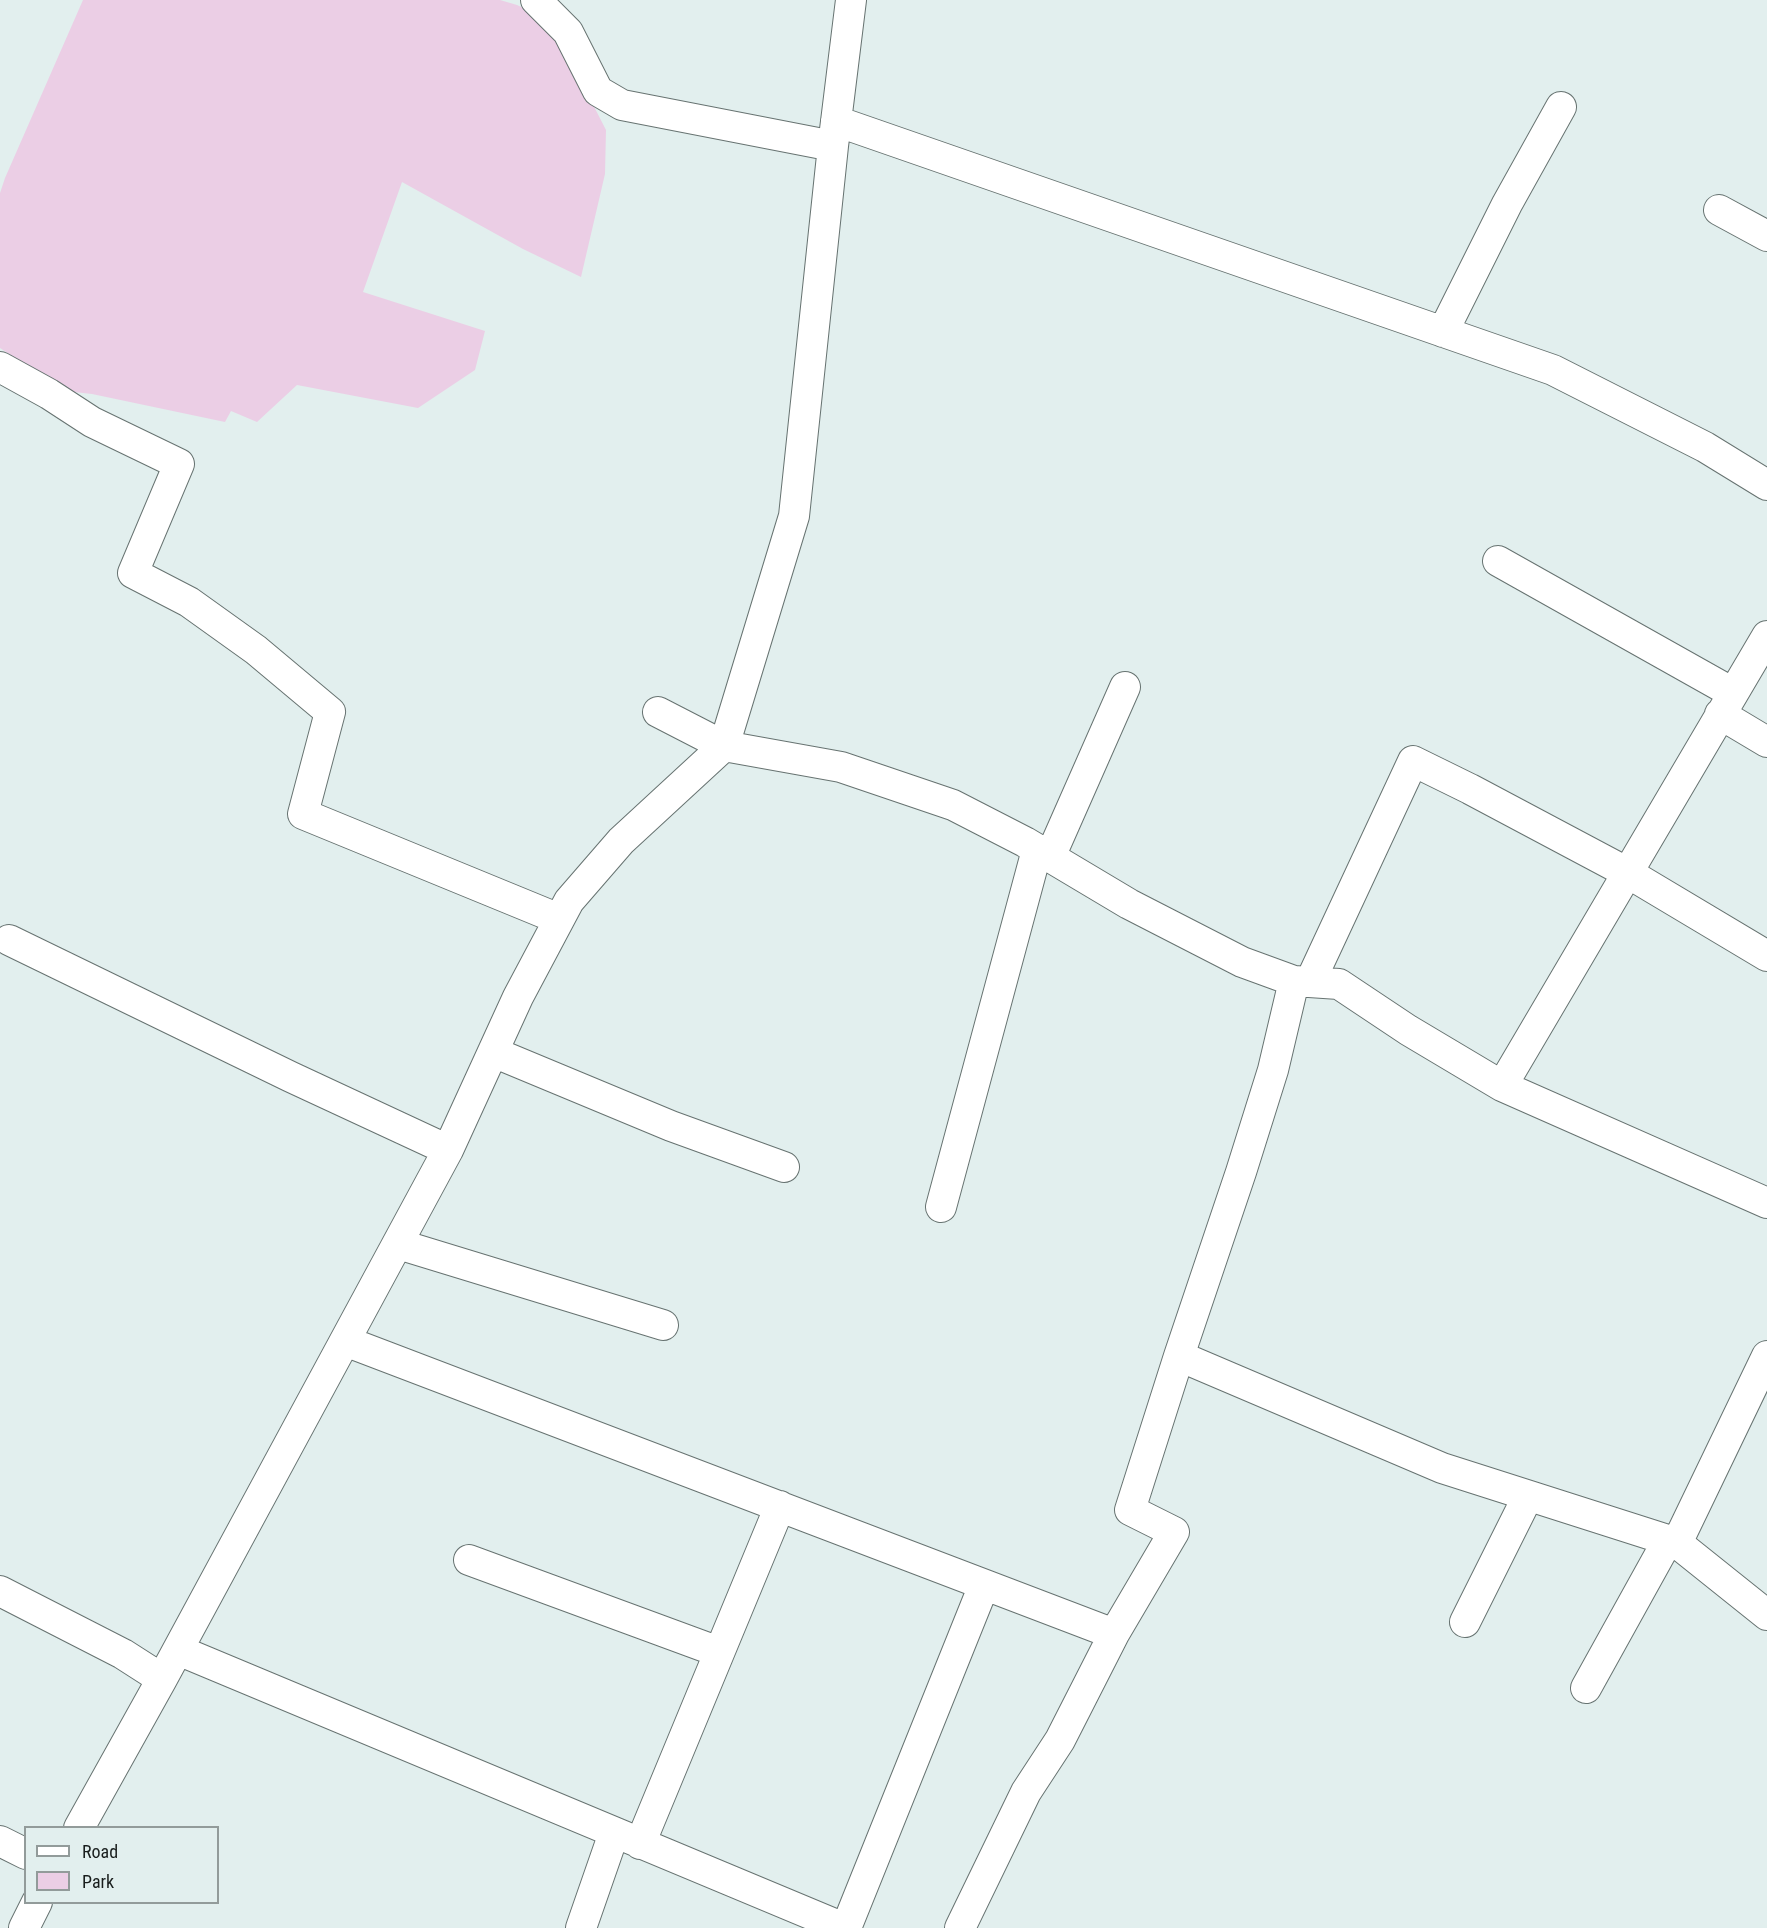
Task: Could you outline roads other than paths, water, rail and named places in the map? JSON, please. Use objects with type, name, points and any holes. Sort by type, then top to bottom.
[{"type":"street","points":[[536,0],[568,32],[598,91],[622,105],[835,134],[1443,332],[1553,370],[1705,447],[1767,485]]},
{"type":"street","points":[[80,1826],[178,1650],[448,1150],[518,997],[569,901],[621,841],[724,746],[794,516],[851,0]]},
{"type":"street","points":[[1443,332],[1507,204],[1561,106]]},
{"type":"street","points":[[1719,210],[1767,236]]},
{"type":"street","points":[[0,367],[93,422],[179,464],[133,573],[189,602],[256,650],[330,712],[303,814],[559,919]]},
{"type":"street","points":[[1498,561],[1726,704],[1767,742]]},
{"type":"street","points":[[1502,1086],[1767,636]]},
{"type":"street","points":[[941,1207],[1043,854],[1125,687]]},
{"type":"street","points":[[658,712],[724,746],[842,767],[953,806],[1043,854],[1129,904],[1242,962],[1302,982],[1339,984],[1408,1030],[1502,1086],[1767,1203]]},
{"type":"street","points":[[960,1928],[1026,1792],[1060,1740],[1114,1634],[1174,1532],[1130,1509],[1302,982],[1413,761],[1628,873],[1767,956]]},
{"type":"street","points":[[9,940],[291,1077],[448,1150]]},
{"type":"street","points":[[493,1052],[671,1126],[784,1167]]},
{"type":"street","points":[[398,1244],[663,1325]]},
{"type":"street","points":[[345,1341],[1114,1634]]},
{"type":"street","points":[[1179,1356],[1442,1468],[1673,1542],[1767,1614]]},
{"type":"street","points":[[1586,1688],[1673,1542],[1767,1356]]},
{"type":"street","points":[[1465,1622],[1528,1496]]},
{"type":"street","points":[[581,1928],[719,1652],[780,1506]]},
{"type":"street","points":[[469,1560],[719,1652]]},
{"type":"street","points":[[178,1650],[845,1928],[984,1585]]},
{"type":"street","points":[[0,1591],[123,1654],[162,1679]]},
{"type":"street","points":[[0,1841],[24,1853]]},
{"type":"street","points":[[24,1928],[37,1904]]}]
